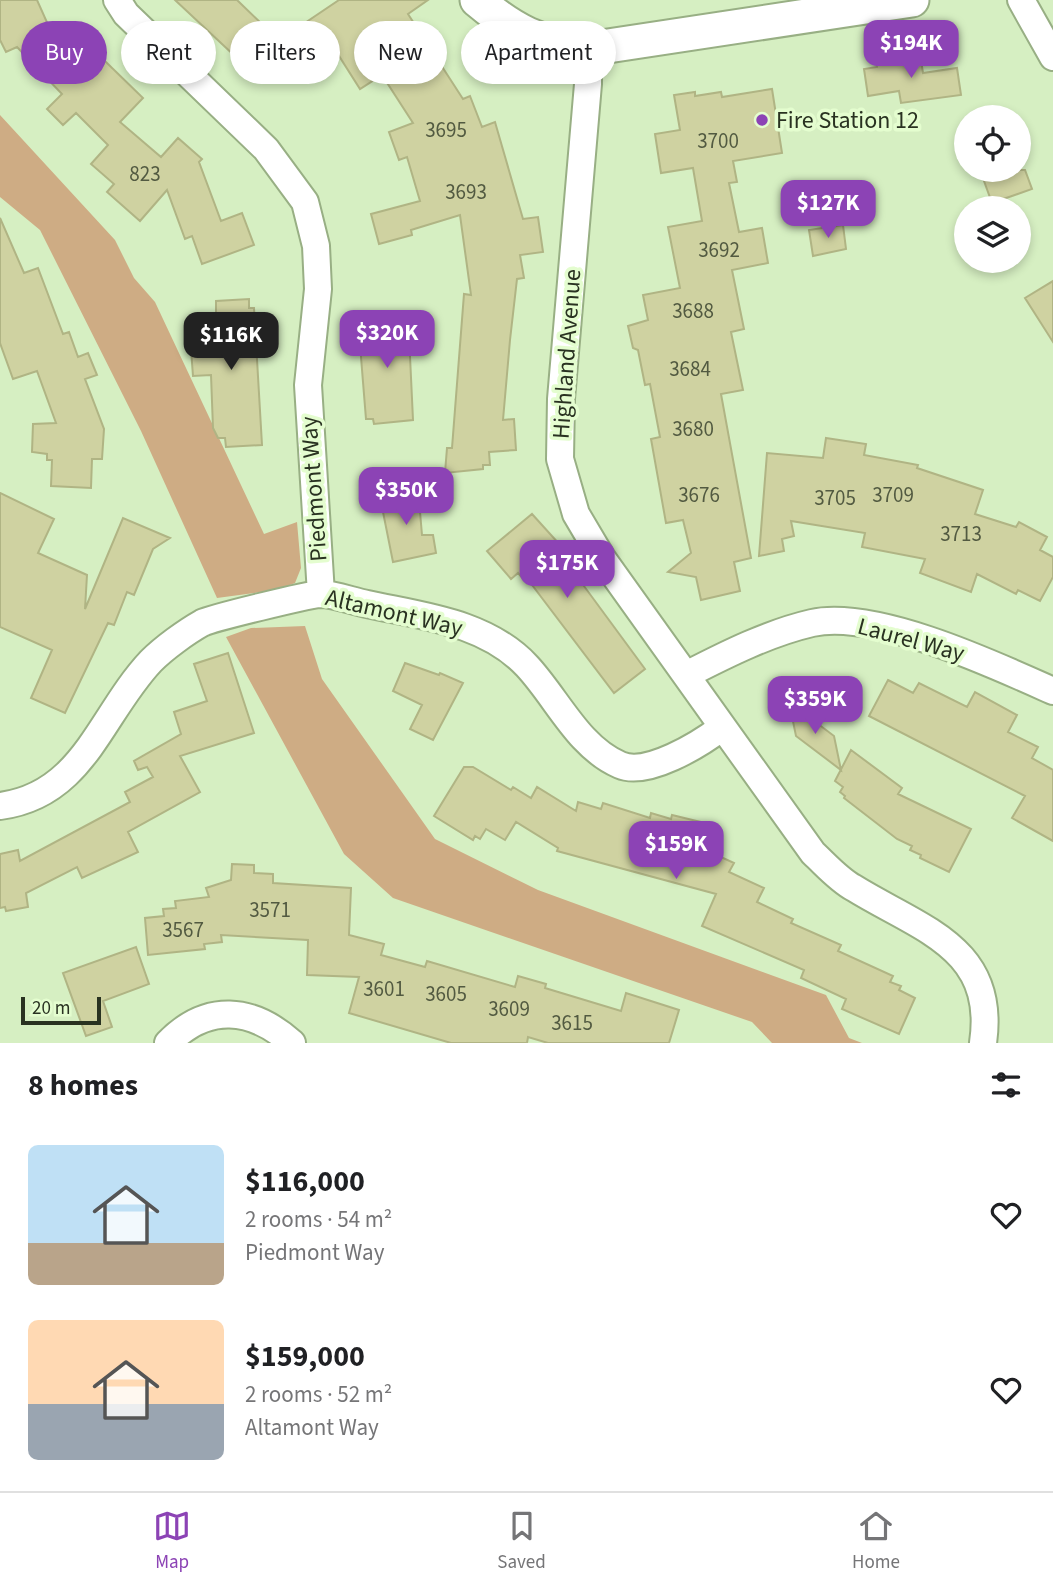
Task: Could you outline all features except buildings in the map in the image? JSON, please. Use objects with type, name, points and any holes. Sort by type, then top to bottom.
[{"type":"street","name":"Piedmont Way","points":[[117,0],[126,14],[266,149],[305,202],[316,246],[318,289],[308,385],[321,594]]},
{"type":"street","points":[[477,0],[501,21]]},
{"type":"street","points":[[616,45],[912,0]]},
{"type":"street","points":[[1021,0],[1053,57]]},
{"type":"street","name":"Highland Avenue","points":[[588,84],[561,399],[560,459],[576,514],[688,674],[721,728],[813,853],[852,887],[916,920],[959,952],[979,980],[985,1025],[983,1043]]},
{"type":"street","name":"Altamont Way","points":[[0,806],[30,799],[54,787],[75,768],[151,661],[204,622],[321,594],[453,623],[495,639],[526,664],[587,742],[622,766],[658,764],[701,743],[721,728]]},
{"type":"street","name":"Laurel Way","points":[[688,674],[748,645],[814,622],[865,624],[964,653],[1053,691]]},
{"type":"street","points":[[168,1043],[178,1033],[210,1015],[237,1014],[269,1024],[292,1043]]},
{"type":"shaded area","points":[[0,115],[115,240],[134,278],[155,302],[264,534],[297,522],[301,568],[295,583],[277,590],[217,598],[141,431],[40,230],[0,197]]},
{"type":"shaded area","points":[[305,626],[322,679],[435,839],[538,890],[826,995],[849,1038],[862,1043],[772,1043],[752,1022],[393,898],[344,854],[226,637],[251,628]]},
{"type":"place","name":"Fire Station 12","points":[[762,120]]}]
